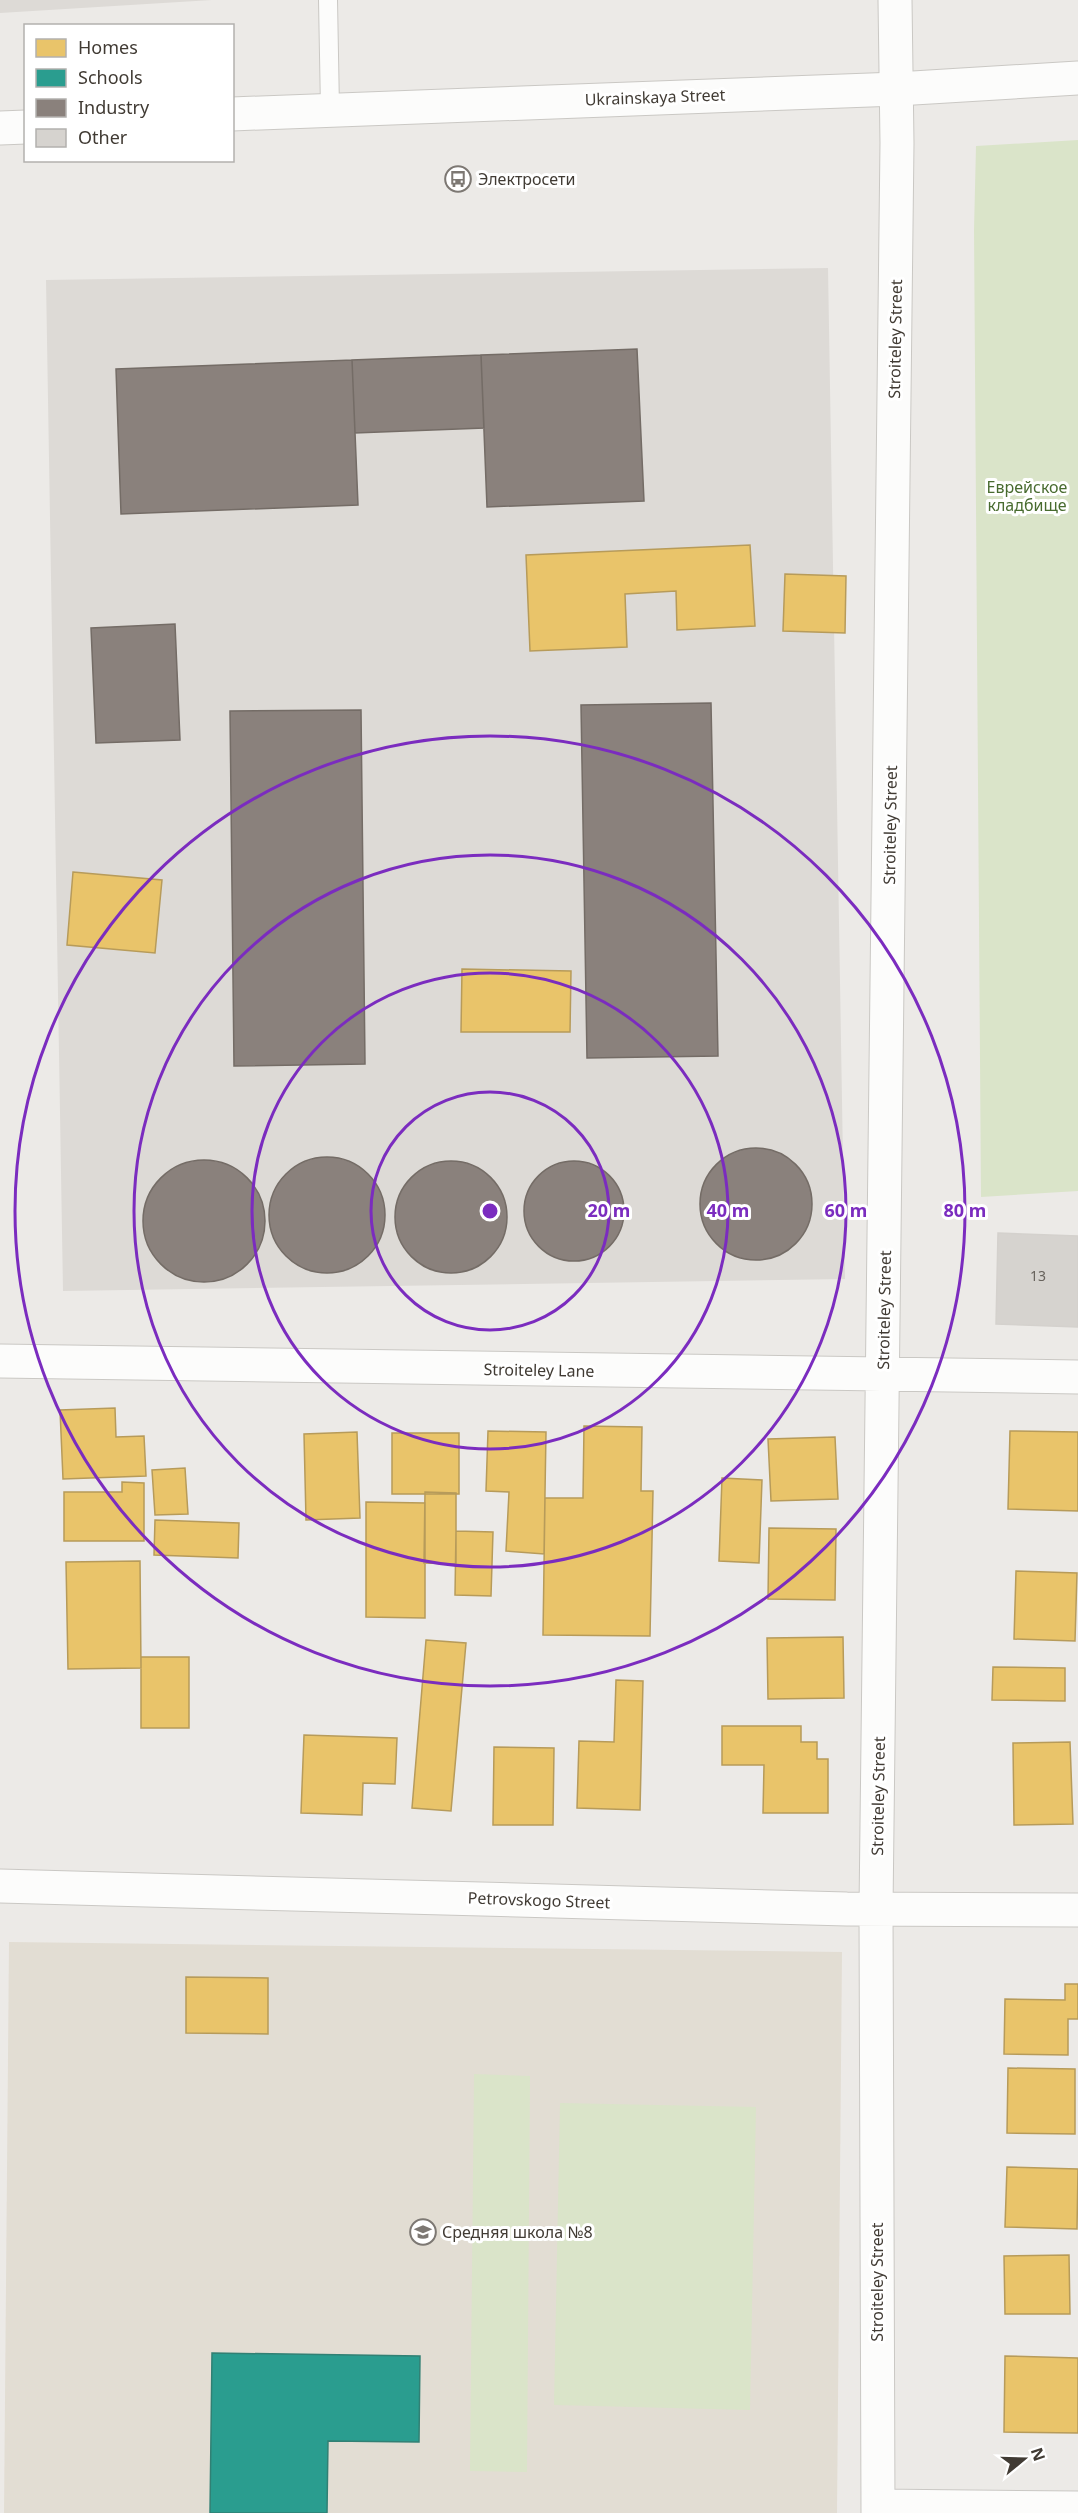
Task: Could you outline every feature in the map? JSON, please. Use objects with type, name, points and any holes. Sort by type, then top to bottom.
[{"type":"street","name":"Stroiteley Street","points":[[878,2510],[876,1909],[884,1375],[897,88],[895,0]]},
{"type":"street","name":"Ukrainskaya Street","points":[[234,114],[897,88],[1078,78]]},
{"type":"street","points":[[0,128],[24,127]]},
{"type":"street","name":"Stroiteley Lane","points":[[0,1361],[1078,1377]]},
{"type":"street","name":"Petrovskogo Street","points":[[0,1886],[876,1909],[1078,1910]]},
{"type":"street","points":[[878,2510],[1078,2508]]},
{"type":"lane","points":[[328,0],[330,109]]},
{"type":"shaded area","points":[[0,0],[212,0],[0,13]]},
{"type":"shaded area","points":[[828,268],[845,1279],[63,1291],[46,280]]},
{"type":"shaded area","name":"Средняя школа №8","points":[[9,1942],[842,1952],[837,2513],[4,2513]]},
{"type":"green space","name":"Еврейское кладбище","points":[[1078,140],[1078,1191],[981,1197],[974,230],[976,146]]},
{"type":"green space","points":[[474,2074],[530,2076],[527,2472],[470,2471]]},
{"type":"green space","points":[[560,2103],[756,2107],[750,2410],[554,2405]]},
{"type":"building: Homes","points":[[750,545],[755,626],[677,630],[676,591],[625,594],[627,647],[530,651],[526,555]]},
{"type":"building: Homes","points":[[785,574],[846,576],[845,633],[783,631]]},
{"type":"building: Homes","points":[[73,872],[162,880],[155,953],[67,945]]},
{"type":"building: Homes","points":[[462,969],[571,971],[570,1032],[461,1032]]},
{"type":"building: Homes","points":[[115,1408],[116,1437],[144,1436],[146,1476],[63,1479],[60,1410]]},
{"type":"building: Homes","points":[[584,1426],[642,1427],[641,1491],[653,1491],[650,1636],[543,1635],[545,1498],[583,1498]]},
{"type":"building: Homes","points":[[488,1431],[546,1432],[544,1554],[506,1551],[509,1492],[486,1491]]},
{"type":"building: Homes","points":[[1010,1431],[1078,1432],[1078,1511],[1008,1509]]},
{"type":"building: Homes","points":[[357,1432],[360,1518],[306,1520],[304,1434]]},
{"type":"building: Homes","points":[[392,1433],[459,1433],[459,1494],[392,1494]]},
{"type":"building: Homes","points":[[835,1437],[838,1499],[771,1501],[768,1439]]},
{"type":"building: Homes","points":[[185,1468],[188,1514],[155,1515],[152,1470]]},
{"type":"building: Homes","points":[[722,1478],[762,1480],[759,1563],[719,1561]]},
{"type":"building: Homes","points":[[122,1482],[144,1483],[144,1541],[64,1541],[64,1492],[122,1492]]},
{"type":"building: Homes","points":[[425,1492],[456,1493],[456,1564],[424,1563]]},
{"type":"building: Homes","points":[[366,1502],[425,1503],[425,1618],[366,1617]]},
{"type":"building: Homes","points":[[155,1520],[239,1523],[238,1558],[154,1555]]},
{"type":"building: Homes","points":[[769,1528],[836,1529],[835,1600],[768,1599]]},
{"type":"building: Homes","points":[[456,1531],[493,1532],[491,1596],[455,1595]]},
{"type":"building: Homes","points":[[140,1561],[141,1668],[68,1669],[66,1562]]},
{"type":"building: Homes","points":[[1016,1571],[1077,1573],[1075,1641],[1014,1639]]},
{"type":"building: Homes","points":[[843,1637],[844,1698],[768,1699],[767,1638]]},
{"type":"building: Homes","points":[[426,1640],[466,1643],[451,1811],[412,1808]]},
{"type":"building: Homes","points":[[141,1657],[189,1657],[189,1728],[141,1728]]},
{"type":"building: Homes","points":[[993,1667],[1065,1668],[1065,1701],[992,1700]]},
{"type":"building: Homes","points":[[616,1680],[643,1681],[640,1810],[577,1808],[579,1741],[614,1742]]},
{"type":"building: Homes","points":[[722,1726],[801,1726],[801,1742],[817,1742],[817,1759],[828,1759],[828,1813],[763,1813],[764,1765],[722,1765]]},
{"type":"building: Homes","points":[[304,1735],[397,1738],[395,1784],[363,1783],[362,1815],[301,1813]]},
{"type":"building: Homes","points":[[1070,1742],[1073,1824],[1014,1825],[1013,1743]]},
{"type":"building: Homes","points":[[494,1747],[554,1748],[553,1825],[493,1825]]},
{"type":"building: Homes","points":[[186,1977],[268,1978],[268,2034],[186,2033]]},
{"type":"building: Homes","points":[[1065,1984],[1078,1984],[1078,2019],[1068,2019],[1068,2055],[1004,2054],[1005,1999],[1065,2000]]},
{"type":"building: Homes","points":[[1008,2068],[1075,2069],[1075,2134],[1007,2133]]},
{"type":"building: Homes","points":[[1007,2167],[1078,2169],[1077,2229],[1005,2227]]},
{"type":"building: Homes","points":[[1069,2255],[1070,2314],[1005,2314],[1004,2256]]},
{"type":"building: Homes","points":[[1005,2356],[1078,2358],[1078,2433],[1004,2432]]},
{"type":"building: Schools","points":[[212,2353],[420,2356],[419,2442],[328,2441],[327,2513],[210,2513]]},
{"type":"building: Industry","points":[[637,349],[644,501],[487,507],[481,355]]},
{"type":"building: Industry","points":[[481,355],[484,428],[355,433],[352,360]]},
{"type":"building: Industry","points":[[352,360],[358,505],[121,514],[116,369]]},
{"type":"building: Industry","points":[[175,624],[180,740],[96,743],[91,628]]},
{"type":"building: Industry","points":[[711,703],[718,1056],[587,1058],[581,705]]},
{"type":"building: Industry","points":[[361,710],[365,1064],[234,1066],[230,711]]},
{"type":"building: Industry","points":[[756,1148],[777,1152],[795,1165],[808,1183],[812,1204],[808,1225],[795,1243],[777,1256],[756,1260],[735,1256],[717,1243],[704,1225],[700,1204],[704,1183],[717,1165],[735,1152]]},
{"type":"building: Industry","points":[[327,1157],[349,1161],[368,1174],[381,1193],[385,1215],[381,1237],[368,1256],[349,1269],[327,1273],[305,1269],[286,1256],[273,1237],[269,1215],[273,1193],[286,1174],[305,1161]]},
{"type":"building: Industry","points":[[204,1160],[227,1165],[247,1178],[260,1198],[265,1221],[260,1244],[247,1264],[227,1277],[204,1282],[181,1277],[161,1264],[148,1244],[143,1221],[148,1198],[161,1178],[181,1165]]},
{"type":"building: Industry","points":[[451,1161],[472,1165],[490,1178],[503,1196],[507,1217],[503,1238],[490,1256],[472,1269],[451,1273],[430,1269],[412,1256],[399,1238],[395,1217],[399,1196],[412,1178],[430,1165]]},
{"type":"building: Industry","points":[[574,1161],[593,1164],[610,1175],[621,1192],[624,1211],[621,1230],[610,1247],[593,1258],[574,1261],[555,1258],[538,1247],[527,1230],[524,1211],[527,1192],[538,1175],[555,1164]]},
{"type":"building: Other","points":[[998,1233],[1078,1236],[1078,1327],[996,1324]]},
{"type":"place","name":"Электросети","points":[[458,179]]},
{"type":"place","name":"Средняя школа №8","points":[[423,2232]]}]
